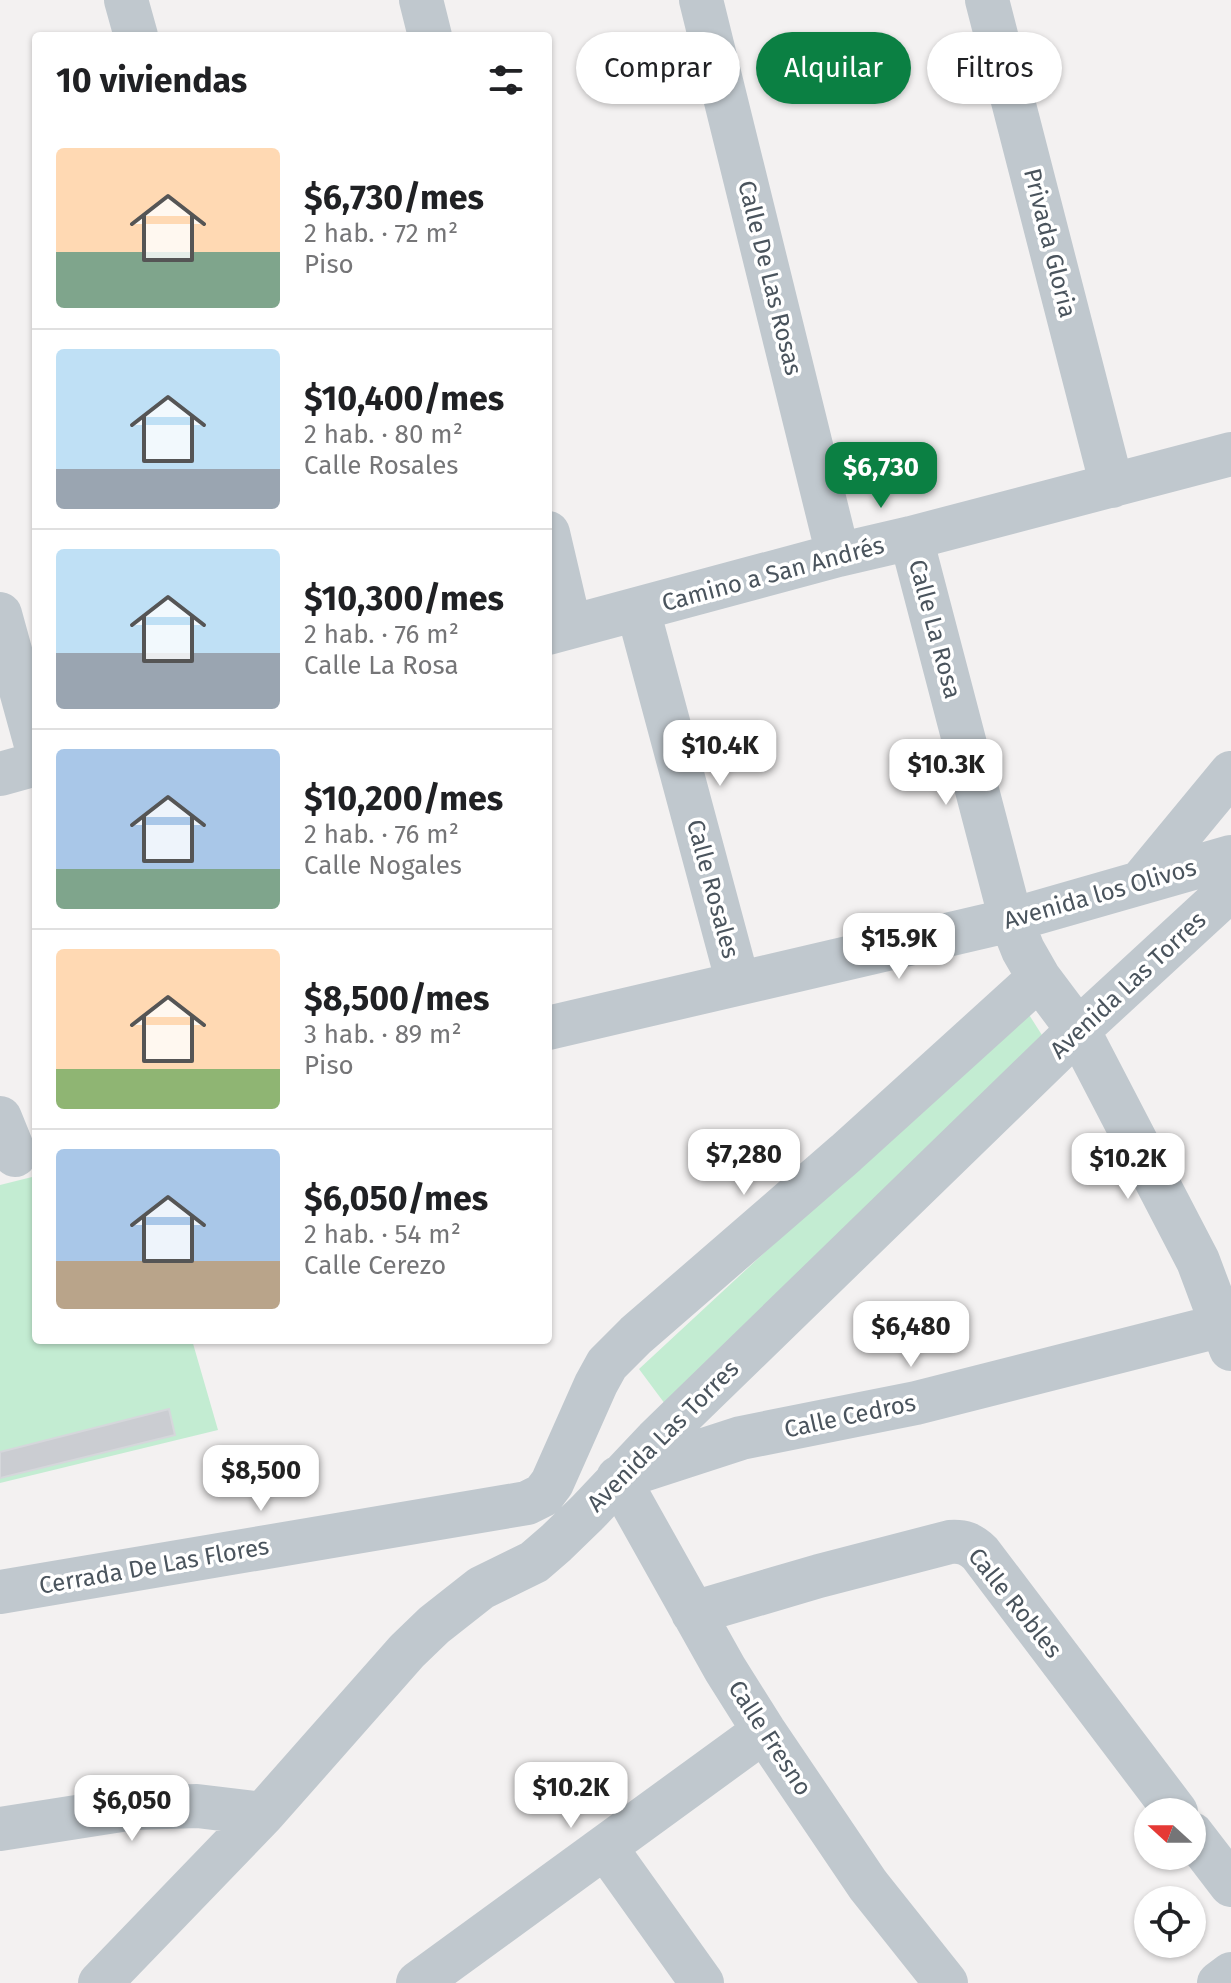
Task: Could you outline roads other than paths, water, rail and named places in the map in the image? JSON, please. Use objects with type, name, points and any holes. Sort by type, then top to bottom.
[{"type":"street","points":[[126,0],[135,32]]},
{"type":"street","points":[[421,0],[429,32]]},
{"type":"street","name":"Calle De Las Rosas","points":[[701,0],[838,555]]},
{"type":"street","name":"Privada Gloria","points":[[987,0],[1112,486]]},
{"type":"street","name":"Camino a San Andrés","points":[[559,630],[1231,454]]},
{"type":"street","name":"Calle La Rosa","points":[[911,538],[1011,920],[1039,978],[1078,1030],[1198,1261],[1227,1337]]},
{"type":"street","points":[[552,568],[559,630]]},
{"type":"street","name":"Calle Rosales","points":[[638,610],[738,983]]},
{"type":"street","points":[[0,614],[32,730]]},
{"type":"street","points":[[0,774],[32,765]]},
{"type":"street","points":[[1141,882],[1231,773]]},
{"type":"street","name":"Avenida los Olivos","points":[[552,1027],[1011,920],[1231,857]]},
{"type":"street","name":"Avenida Las Torres","points":[[100,1983],[263,1814],[407,1651],[481,1588],[534,1562],[587,1513],[618,1478],[1078,1030],[1231,889]]},
{"type":"street","name":"Avenida Las Torres","points":[[543,1495],[552,1483],[607,1364],[1039,978]]},
{"type":"street","name":"Calle Cedros","points":[[618,1478],[741,1438],[1227,1337]]},
{"type":"street","name":"Calle Fresno","points":[[618,1478],[725,1669],[764,1731],[868,1885],[946,1983]]},
{"type":"street","name":"Cerrada De Las Flores","points":[[0,1592],[527,1503],[543,1495]]},
{"type":"street","name":"Calle Robles","points":[[693,1613],[950,1542],[967,1543],[980,1553],[1165,1798]]},
{"type":"street","points":[[418,1983],[764,1731]]},
{"type":"street","points":[[0,1829],[134,1808],[197,1806],[263,1814]]},
{"type":"street","points":[[605,1847],[702,1983]]},
{"type":"street","points":[[1206,1852],[1231,1885]]},
{"type":"street","points":[[1219,1983],[1231,1974]]}]
